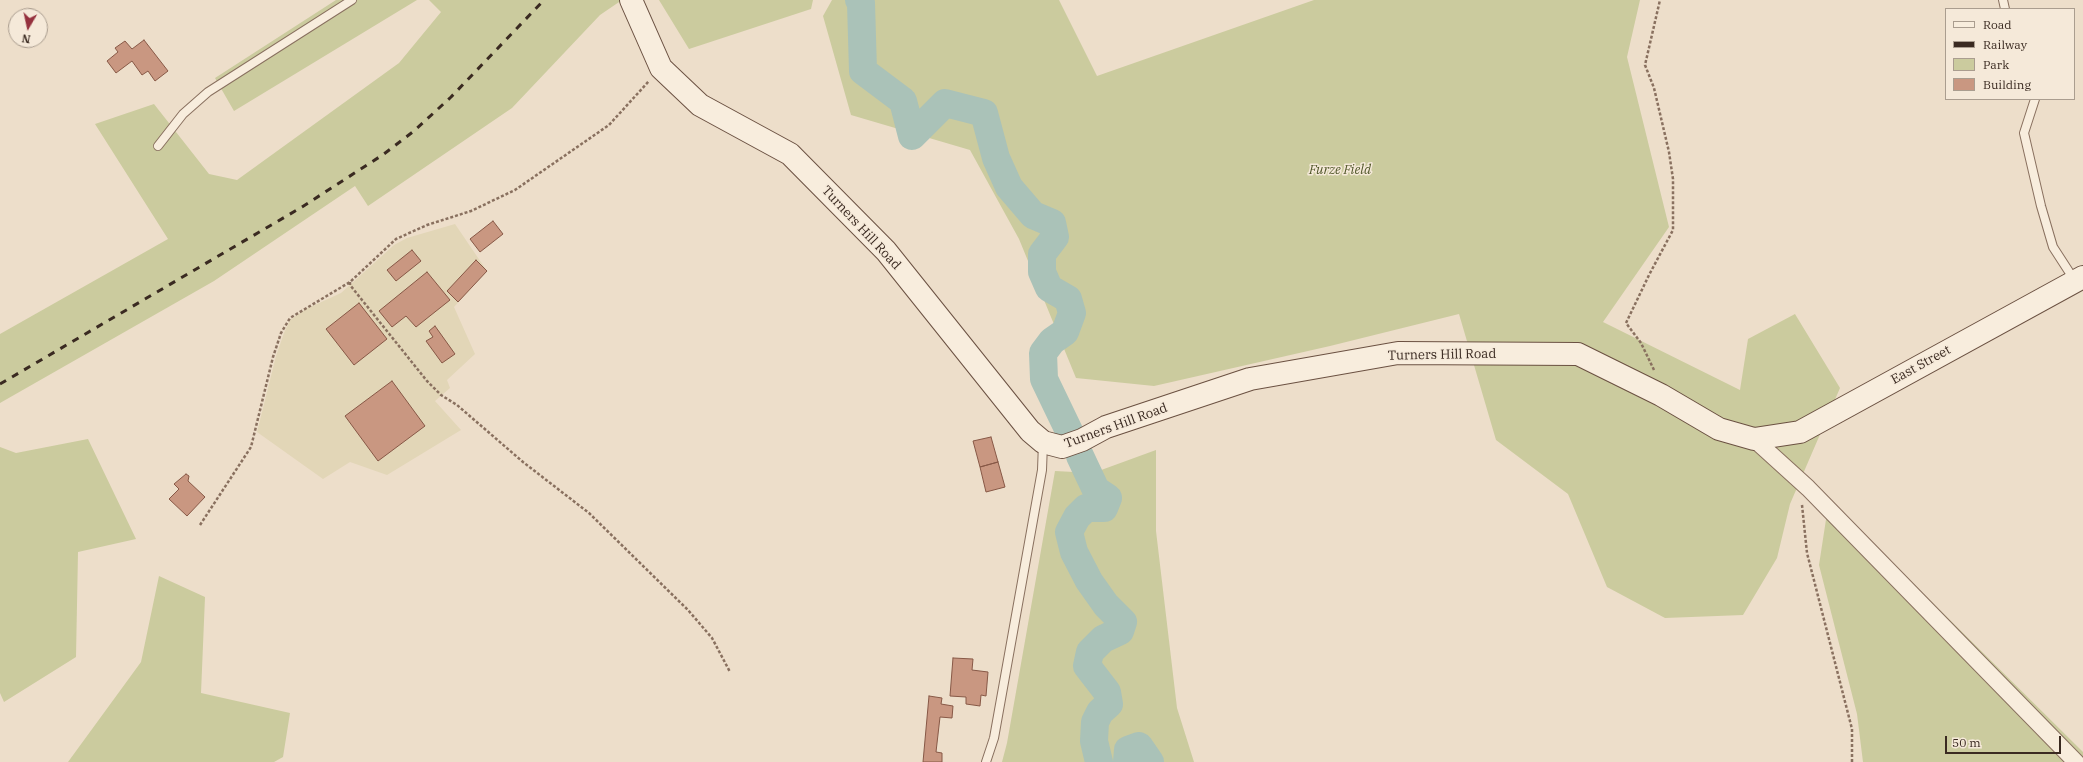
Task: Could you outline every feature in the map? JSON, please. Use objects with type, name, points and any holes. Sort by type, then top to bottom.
[{"type":"main road","name":"Turners Hill Road","points":[[631,0],[661,68],[700,106],[790,154],[886,251],[1030,431],[1043,442],[1062,447],[1082,440],[1106,427],[1250,379],[1398,353],[1578,354],[1660,395],[1719,429],[1754,439]]},
{"type":"main road","name":"East Street","points":[[1754,439],[1800,432],[2079,279]]},
{"type":"street","points":[[1754,439],[1808,488],[2076,762]]},
{"type":"lane","points":[[158,146],[184,114],[208,92],[352,0]]},
{"type":"lane","points":[[2035,100],[2024,133],[2041,206],[2053,247],[2079,279]]},
{"type":"lane","points":[[986,762],[994,738],[1041,478],[1043,442]]},
{"type":"path","points":[[1660,0],[1645,65],[1654,88],[1669,152],[1673,179],[1673,230],[1649,274],[1626,323],[1641,343],[1663,388],[1660,395]]},
{"type":"path","points":[[200,525],[251,447],[281,333],[290,318],[350,282],[396,239],[427,225],[471,211],[516,190],[610,125],[661,68]]},
{"type":"path","points":[[350,282],[350,285],[427,381],[441,395],[457,405],[523,462],[588,513],[688,610],[712,638],[730,672]]},
{"type":"path","points":[[1808,488],[1801,493],[1807,553],[1852,729],[1852,762]]},
{"type":"shaded area","points":[[455,224],[487,271],[454,307],[475,354],[447,380],[450,388],[435,401],[461,430],[387,475],[350,462],[323,479],[257,432],[276,356],[290,320],[306,309],[341,293],[394,245],[407,238]]},
{"type":"green space","points":[[336,0],[417,0],[234,111],[215,78]]},
{"type":"green space","points":[[429,0],[622,0],[600,15],[512,108],[368,206],[355,186],[214,281],[0,403],[0,334],[168,239],[95,124],[154,104],[209,174],[237,180],[399,63],[441,12]]},
{"type":"green space","points":[[659,0],[813,0],[811,9],[689,49]]},
{"type":"green space","name":"Furze Field","points":[[832,0],[1059,0],[1097,76],[1314,0],[1640,0],[1627,57],[1669,227],[1603,322],[1740,390],[1748,339],[1795,314],[1840,388],[1790,504],[1777,558],[1743,615],[1665,618],[1607,587],[1568,494],[1496,440],[1459,314],[1330,346],[1154,386],[1076,378],[1019,239],[970,150],[851,115],[823,16]]},
{"type":"green space","points":[[88,439],[136,539],[78,552],[76,657],[4,702],[0,693],[0,447],[16,453]]},
{"type":"green space","points":[[1156,450],[1156,531],[1177,708],[1194,762],[1002,762],[1007,743],[1055,471],[1093,473]]},
{"type":"green space","points":[[1829,500],[2083,752],[2083,762],[1863,762],[1857,714],[1819,565]]},
{"type":"green space","points":[[159,576],[205,597],[201,693],[290,713],[283,757],[274,762],[68,762],[141,662]]},
{"type":"building","points":[[144,40],[168,71],[155,81],[148,71],[142,75],[132,61],[116,73],[107,61],[118,52],[115,48],[125,41],[132,49]]},
{"type":"building","points":[[493,221],[503,234],[480,252],[470,239]]},
{"type":"building","points":[[412,250],[421,261],[396,281],[387,270]]},
{"type":"building","points":[[476,260],[487,271],[458,302],[447,291]]},
{"type":"building","points":[[427,272],[450,300],[416,327],[406,316],[392,327],[379,311]]},
{"type":"building","points":[[359,303],[387,339],[354,365],[326,329]]},
{"type":"building","points":[[435,326],[455,354],[442,363],[426,341],[433,337],[429,331]]},
{"type":"building","points":[[392,381],[425,426],[378,461],[345,416]]},
{"type":"building","points":[[991,437],[998,462],[980,467],[973,441]]},
{"type":"building","points":[[998,462],[1005,487],[986,492],[980,467]]},
{"type":"building","points":[[186,474],[189,476],[188,481],[205,497],[187,516],[169,499],[179,489],[174,484]]},
{"type":"building","points":[[953,658],[973,659],[972,670],[988,672],[986,696],[981,695],[980,706],[966,704],[966,697],[950,696]]},
{"type":"building","points":[[929,696],[942,698],[941,704],[953,706],[952,718],[940,717],[936,752],[942,753],[942,762],[923,762]]},
{"type":"waterway","points":[[859,0],[861,3],[863,71],[903,101],[912,136],[945,103],[984,113],[996,158],[1009,187],[1033,215],[1052,223],[1055,237],[1042,254],[1042,272],[1049,288],[1068,299],[1072,313],[1065,332],[1052,341],[1043,353],[1044,379],[1069,431]]},
{"type":"waterway","points":[[1080,456],[1096,490],[1108,498],[1104,508],[1086,508],[1077,517],[1069,532],[1074,552],[1089,581],[1106,605],[1123,622],[1120,631],[1103,639],[1090,652],[1087,666],[1107,692],[1109,704],[1100,712],[1095,722],[1094,741],[1099,762]]},
{"type":"waterway","points":[[1127,762],[1128,750],[1139,746],[1150,762]]},
{"type":"railway","points":[[0,384],[302,207],[384,154],[414,131],[451,97],[544,0]]}]
